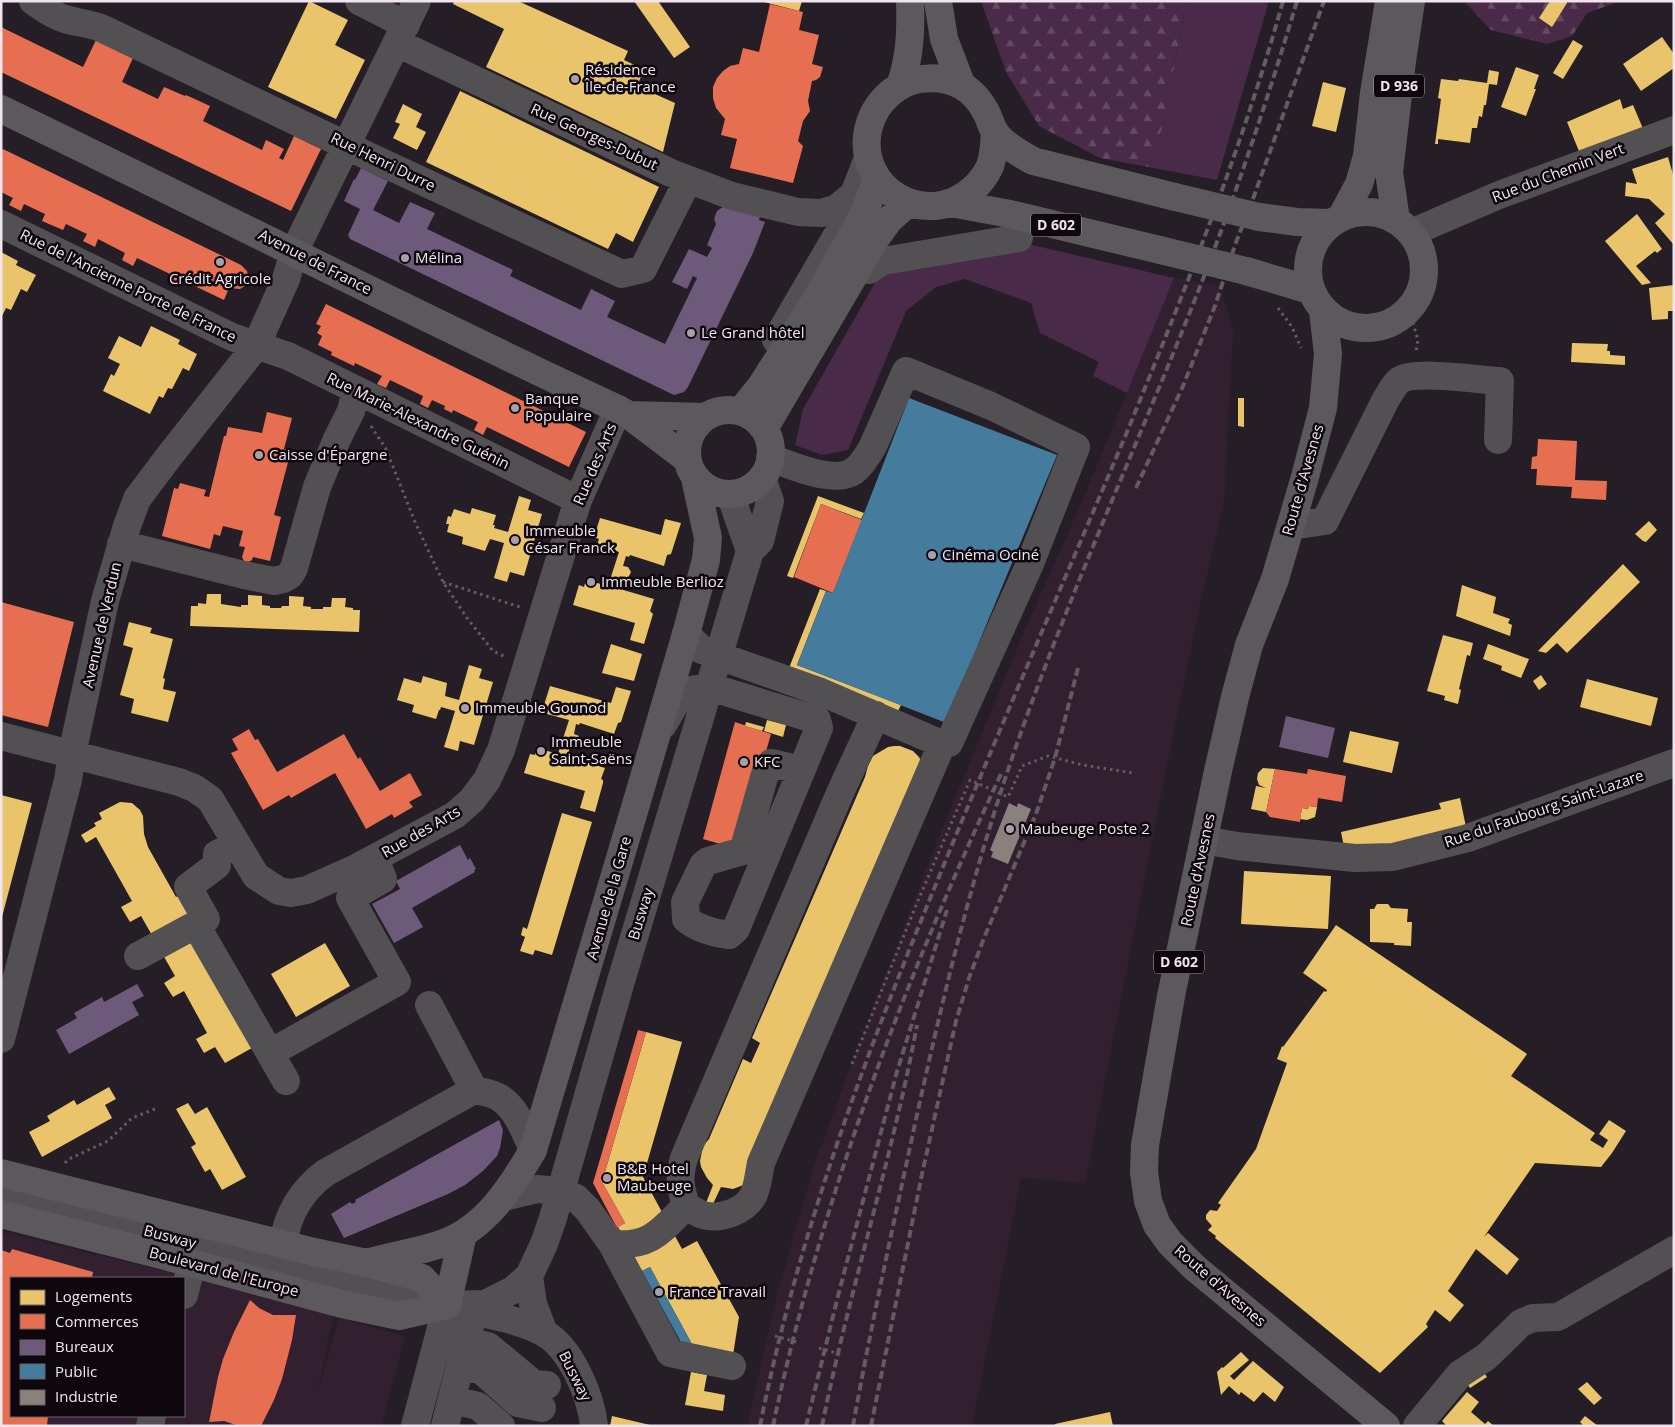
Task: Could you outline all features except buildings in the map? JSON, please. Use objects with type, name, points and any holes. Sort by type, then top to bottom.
[{"type":"main road","points":[[900,86],[906,68],[911,30],[910,1]]},
{"type":"main road","points":[[938,1],[944,39],[962,86]]},
{"type":"main road","name":"D 936","points":[[1336,220],[1359,184],[1367,156],[1374,93],[1389,1]]},
{"type":"main road","name":"D 936","points":[[1404,226],[1389,172],[1411,1]]},
{"type":"main road","points":[[737,410],[762,386],[814,303],[863,216],[872,177],[866,139],[870,120],[880,103],[889,93],[911,81],[930,78],[949,81],[962,86],[975,97],[987,113],[995,132],[1016,151],[1033,161],[1258,217],[1297,222],[1336,220],[1360,212],[1378,213],[1404,226],[1423,258],[1424,276],[1419,295],[1409,310],[1394,322],[1376,328],[1358,329],[1343,324],[1317,300],[1307,271],[1310,253],[1318,236],[1336,220]]},
{"type":"main road","name":"Avenue de France","points":[[1,109],[624,412]]},
{"type":"main road","points":[[872,177],[894,196],[916,205],[951,203],[963,198],[979,184],[990,166],[995,132]]},
{"type":"main road","name":"D 602","points":[[951,203],[1010,214],[1246,271],[1317,300]]},
{"type":"main road","points":[[624,412],[691,468],[705,487],[717,492],[730,494],[743,492],[753,486],[767,451],[876,238],[889,220],[916,205]]},
{"type":"main road","name":"Route d'Avesnes","points":[[1317,300],[1328,354],[1323,408],[1275,579],[1249,645],[1237,688],[1171,996],[1145,1145],[1144,1172],[1148,1201],[1157,1225],[1170,1242],[1195,1268],[1386,1426]]},
{"type":"main road","name":"D 602","points":[[1323,408],[1340,362],[1358,329]]},
{"type":"main road","points":[[691,468],[686,447],[690,435],[696,425],[713,412],[737,410],[758,422],[767,451]]},
{"type":"main road","points":[[624,412],[705,417]]},
{"type":"main road","name":"Avenue de la Gare","points":[[373,1261],[435,1246],[463,1234],[492,1210],[513,1185],[533,1150],[657,735],[706,560],[708,538],[691,468]]},
{"type":"main road","name":"Avenue de la Gare","points":[[708,538],[730,494]]},
{"type":"main road","points":[[1,1173],[334,1257],[373,1261],[422,1278],[447,1305]]},
{"type":"main road","name":"Boulevard de l'Europe","points":[[1,1214],[342,1304],[399,1316],[447,1305]]},
{"type":"main road","points":[[447,1305],[463,1234]]},
{"type":"street","name":"Rue Henri Durre","points":[[33,1],[64,19],[88,23],[101,28],[622,274],[644,269],[688,180]]},
{"type":"street","name":"Rue Georges-Dubut","points":[[359,1],[407,23],[688,180],[732,196],[798,212],[822,213],[837,208],[872,177]]},
{"type":"street","points":[[1367,156],[1391,58],[1400,1]]},
{"type":"street","name":"Avenue de Verdun","points":[[1,1039],[6,1004],[68,780],[105,601],[121,544],[137,500],[166,459],[256,346],[286,279],[294,252],[407,23]]},
{"type":"street","name":"Rue du Chemin Vert","points":[[1404,226],[1444,218],[1499,195],[1674,130]]},
{"type":"street","points":[[686,634],[702,650],[786,679],[942,744],[949,743],[1029,566],[1076,447],[991,406],[906,371],[873,446],[867,456],[854,470],[847,474],[832,476],[821,474],[767,451],[869,270],[898,225],[916,205]]},
{"type":"street","name":"Rue de l'Ancienne Porte de France","points":[[1,224],[232,337],[256,346]]},
{"type":"street","points":[[869,270],[883,261],[1020,238]]},
{"type":"street","name":"Rue Marie-Alexandre Guénin","points":[[256,346],[288,356],[354,401],[578,500]]},
{"type":"street","points":[[1291,526],[1325,521],[1386,399],[1398,381],[1410,376],[1500,381],[1498,440]]},
{"type":"street","points":[[121,544],[274,581],[290,575],[294,568],[317,487],[354,401]]},
{"type":"street","name":"Rue des Arts","points":[[1,736],[179,782],[194,788],[210,799],[256,876],[275,889],[291,893],[307,890],[375,858],[455,815],[472,800],[487,780],[501,750],[578,500],[624,412]]},
{"type":"street","name":"Busway","points":[[447,1305],[485,1304],[512,1290],[529,1276],[544,1244],[750,551],[760,541],[770,501],[767,451]]},
{"type":"street","points":[[730,494],[750,551]]},
{"type":"street","points":[[657,735],[680,696],[689,690],[710,687],[817,720]]},
{"type":"street","points":[[728,935],[736,929],[819,728],[817,720],[828,696]]},
{"type":"street","points":[[876,715],[840,793],[684,1158],[680,1174],[680,1186],[686,1206],[703,1215],[718,1216],[735,1212],[744,1206],[754,1194],[761,1163],[942,744]]},
{"type":"street","points":[[777,942],[750,941],[694,926],[686,919],[685,902],[703,865],[708,861],[742,851],[767,767],[771,762],[801,770]]},
{"type":"street","name":"Rue du Faubourg Saint-Lazare","points":[[1204,840],[1236,846],[1355,858],[1394,857],[1468,838],[1674,763]]},
{"type":"street","points":[[138,956],[206,919],[188,887],[217,865],[217,854],[237,844]]},
{"type":"street","points":[[270,1053],[397,982],[350,898],[383,879],[375,858]]},
{"type":"street","points":[[196,925],[286,1081]]},
{"type":"street","points":[[428,1005],[474,1090]]},
{"type":"street","points":[[283,1244],[286,1226],[311,1183],[325,1172],[474,1090],[499,1097],[512,1110],[521,1123],[533,1150]]},
{"type":"street","points":[[503,1197],[537,1189],[561,1191],[576,1198],[588,1210],[612,1244],[670,1353],[732,1366]]},
{"type":"street","name":"Busway","points":[[1,1194],[340,1281],[508,1319],[544,1333],[557,1342],[569,1359],[588,1400],[594,1426]]},
{"type":"street","points":[[612,1244],[628,1244],[658,1234],[686,1206]]},
{"type":"street","points":[[1417,1426],[1460,1374],[1486,1356],[1521,1323],[1533,1318],[1558,1317],[1674,1250]]},
{"type":"street","points":[[340,1281],[373,1261]]},
{"type":"street","points":[[185,1290],[192,1263]]},
{"type":"street","name":"Busway","points":[[529,1276],[533,1304],[544,1333]]},
{"type":"street","points":[[415,1426],[447,1305],[471,1322],[445,1426]]},
{"type":"street","points":[[467,1341],[488,1346],[534,1384],[543,1406]]},
{"type":"street","points":[[543,1406],[569,1359]]},
{"type":"street","points":[[460,1367],[481,1370],[518,1403],[543,1406]]},
{"type":"street","points":[[452,1400],[478,1406],[500,1426]]},
{"type":"path","points":[[1276,306],[1282,311],[1292,327],[1302,354]]},
{"type":"path","points":[[354,401],[386,449],[414,522],[444,582],[467,618],[493,650],[526,667]]},
{"type":"path","points":[[444,582],[542,614]]},
{"type":"path","points":[[852,1064],[970,780],[1008,797],[1022,766],[1048,756],[1083,765],[1133,773]]},
{"type":"path","points":[[46,1184],[69,1159],[108,1141],[132,1118],[155,1109]]},
{"type":"path","points":[[775,1336],[797,1342]]},
{"type":"path","points":[[819,1348],[843,1354]]},
{"type":"shaded area","points":[[1174,278],[1220,286],[1233,330],[1224,501],[1165,774],[1085,1183],[1021,1178],[972,1426],[747,1426],[778,1291],[814,1166],[872,1009],[941,832],[1023,634],[1084,497]]},
{"type":"shaded area","points":[[1,1232],[334,1311],[318,1391],[339,1318],[405,1336],[381,1426],[1,1426]]},
{"type":"green space","points":[[981,1],[1186,1],[1164,123],[1148,167],[1100,158],[1039,126],[1006,72]]},
{"type":"green space","points":[[1186,1],[1269,1],[1217,180],[1148,167],[1164,123]]},
{"type":"green space","points":[[1464,1],[1621,1],[1587,13],[1572,36],[1547,44],[1491,30]]},
{"type":"green space","points":[[1028,244],[1174,278],[1127,393],[1093,376],[1099,362],[1040,333],[1031,303],[965,279],[936,287],[906,311],[848,450],[822,455],[795,445],[803,409],[880,274]]},
{"type":"railway","points":[[760,1426],[775,1357],[812,1220],[857,1087],[907,955],[957,832],[1170,326],[1231,165],[1283,1]]},
{"type":"railway","points":[[853,1426],[879,1293],[929,1060],[966,909],[995,810],[1056,639],[1216,245],[1253,141],[1297,1]]},
{"type":"railway","points":[[1136,488],[1183,386],[1215,306],[1235,245],[1324,1]]},
{"type":"railway","points":[[871,1426],[922,1174],[956,1021],[984,938],[1036,814],[1055,758],[1078,668]]},
{"type":"railway","points":[[773,1426],[815,1257],[869,1092],[932,930],[1002,772]]},
{"type":"railway","points":[[806,1426],[896,1075],[947,910]]},
{"type":"railway","points":[[822,1426],[845,1325],[895,1126],[917,1025]]},
{"type":"place","name":"Résidence Île-de-France","points":[[575,79]]},
{"type":"place","name":"Mélina","points":[[405,258]]},
{"type":"place","name":"Crédit Agricole","points":[[220,262]]},
{"type":"place","name":"Le Grand hôtel","points":[[691,333]]},
{"type":"place","name":"Banque Populaire","points":[[515,408]]},
{"type":"place","name":"Caisse d'Épargne","points":[[259,455]]},
{"type":"place","name":"Immeuble César Franck","points":[[515,540]]},
{"type":"place","name":"Cinéma Ociné","points":[[932,555]]},
{"type":"place","name":"Immeuble Berlioz","points":[[591,582]]},
{"type":"place","name":"Immeuble Gounod","points":[[465,708]]},
{"type":"place","name":"Immeuble Saint-Saëns","points":[[541,751]]},
{"type":"place","name":"KFC","points":[[744,762]]},
{"type":"place","name":"Maubeuge Poste 2","points":[[1010,829]]},
{"type":"place","name":"B&B Hotel Maubeuge","points":[[607,1178]]},
{"type":"place","name":"France Travail","points":[[659,1292]]}]
